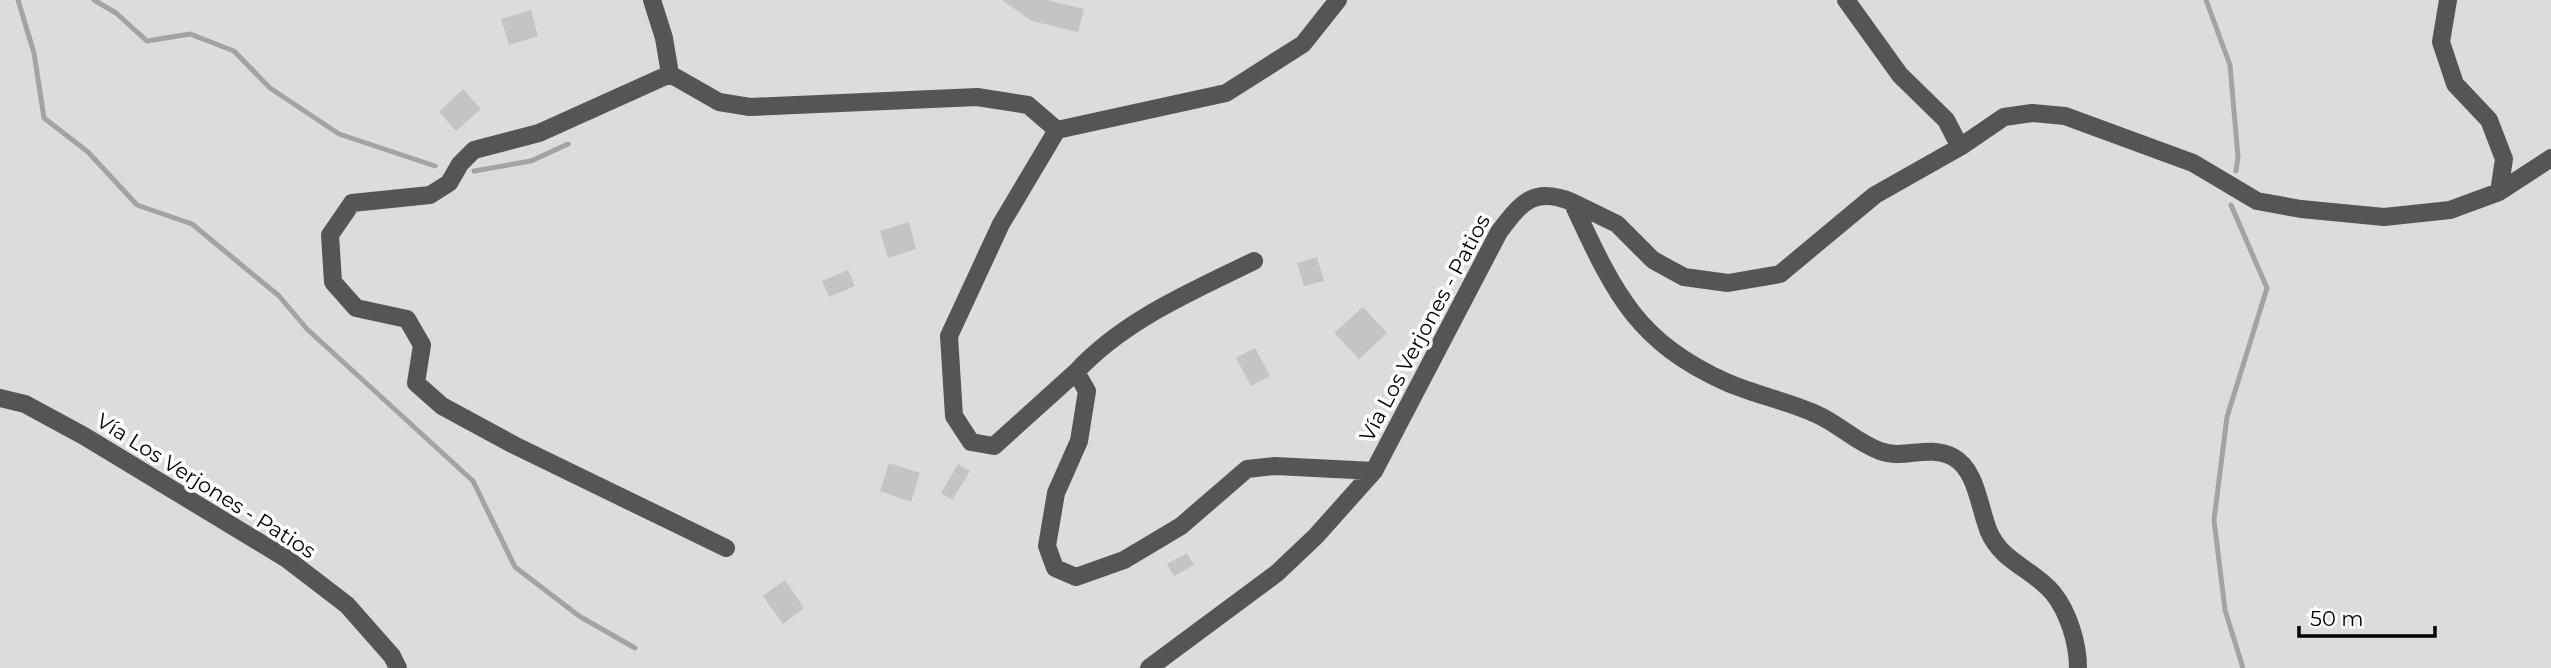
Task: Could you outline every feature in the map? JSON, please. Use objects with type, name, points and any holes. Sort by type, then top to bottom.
[{"type":"street","points":[[652,0],[664,38],[670,75]]},
{"type":"street","points":[[1254,261],[1153,311],[1096,350],[1076,372],[994,446],[971,442],[954,416],[948,336],[1001,224],[1057,130],[1226,93],[1303,44],[1338,0]]},
{"type":"street","points":[[1846,0],[1900,75],[1946,120],[1960,147]]},
{"type":"street","points":[[2448,0],[2441,42],[2455,84],[2489,120],[2504,159],[2499,192]]},
{"type":"street","points":[[670,75],[719,102],[750,107],[977,97],[1028,105],[1057,130]]},
{"type":"street","points":[[670,75],[539,133],[474,150],[460,164],[449,183],[430,195],[352,203],[330,235],[333,282],[356,308],[407,319],[422,345],[416,383],[442,405],[514,445],[726,548]]},
{"type":"street","name":"Vía Los Verjones - Patios","points":[[1149,668],[1277,573],[1316,536],[1374,471],[1506,223],[1519,205],[1534,197],[1558,197],[1616,224],[1653,260],[1684,277],[1728,283],[1780,274],[1875,195],[1960,147],[2004,117],[2032,113],[2065,116],[2193,163],[2257,201],[2301,209],[2384,217],[2449,210],[2499,192],[2551,158]]},
{"type":"street","points":[[1572,202],[1614,289],[1650,334],[1683,359],[1766,398],[1816,414],[1879,451],[1905,454],[1922,450],[1939,451],[1956,458],[1969,473],[1989,532],[2001,553],[2053,594],[2070,626],[2078,668]]},
{"type":"street","points":[[1076,372],[1087,391],[1079,441],[1056,493],[1047,547],[1055,568],[1076,577],[1124,560],[1181,526],[1247,469],[1275,466],[1374,471]]},
{"type":"street","name":"Vía Los Verjones - Patios","points":[[0,398],[25,404],[85,436],[286,559],[347,605],[392,656],[398,668]]},
{"type":"shaded area","points":[[0,0],[2551,0],[2551,668],[0,668]]},
{"type":"building","points":[[1002,0],[1047,0],[1084,9],[1078,32],[1032,21]]},
{"type":"building","points":[[531,10],[538,36],[509,45],[501,19]]},
{"type":"building","points":[[463,89],[481,109],[456,131],[439,112]]},
{"type":"building","points":[[909,222],[916,249],[888,258],[880,231]]},
{"type":"building","points":[[1317,257],[1324,281],[1304,286],[1297,263]]},
{"type":"building","points":[[848,270],[855,286],[829,297],[822,281]]},
{"type":"building","points":[[1363,307],[1387,333],[1359,359],[1334,333]]},
{"type":"building","points":[[1255,348],[1270,376],[1251,386],[1236,358]]},
{"type":"building","points":[[889,463],[920,473],[911,502],[880,491]]},
{"type":"building","points":[[958,464],[970,471],[952,500],[941,493]]},
{"type":"building","points":[[1187,553],[1194,565],[1174,576],[1167,564]]},
{"type":"building","points":[[785,580],[804,608],[783,624],[763,596]]},
{"type":"waterway","points":[[18,0],[34,53],[44,118],[88,152],[137,205],[192,224],[279,296],[307,329],[473,481],[515,567],[579,616],[635,648]]},
{"type":"waterway","points":[[94,0],[116,13],[147,41],[190,34],[234,51],[270,88],[339,134],[435,166]]},
{"type":"waterway","points":[[2206,0],[2230,65],[2238,157],[2236,171]]},
{"type":"waterway","points":[[474,171],[531,161],[568,144]]},
{"type":"waterway","points":[[2231,205],[2267,288],[2227,417],[2214,520],[2225,610],[2243,668]]}]
